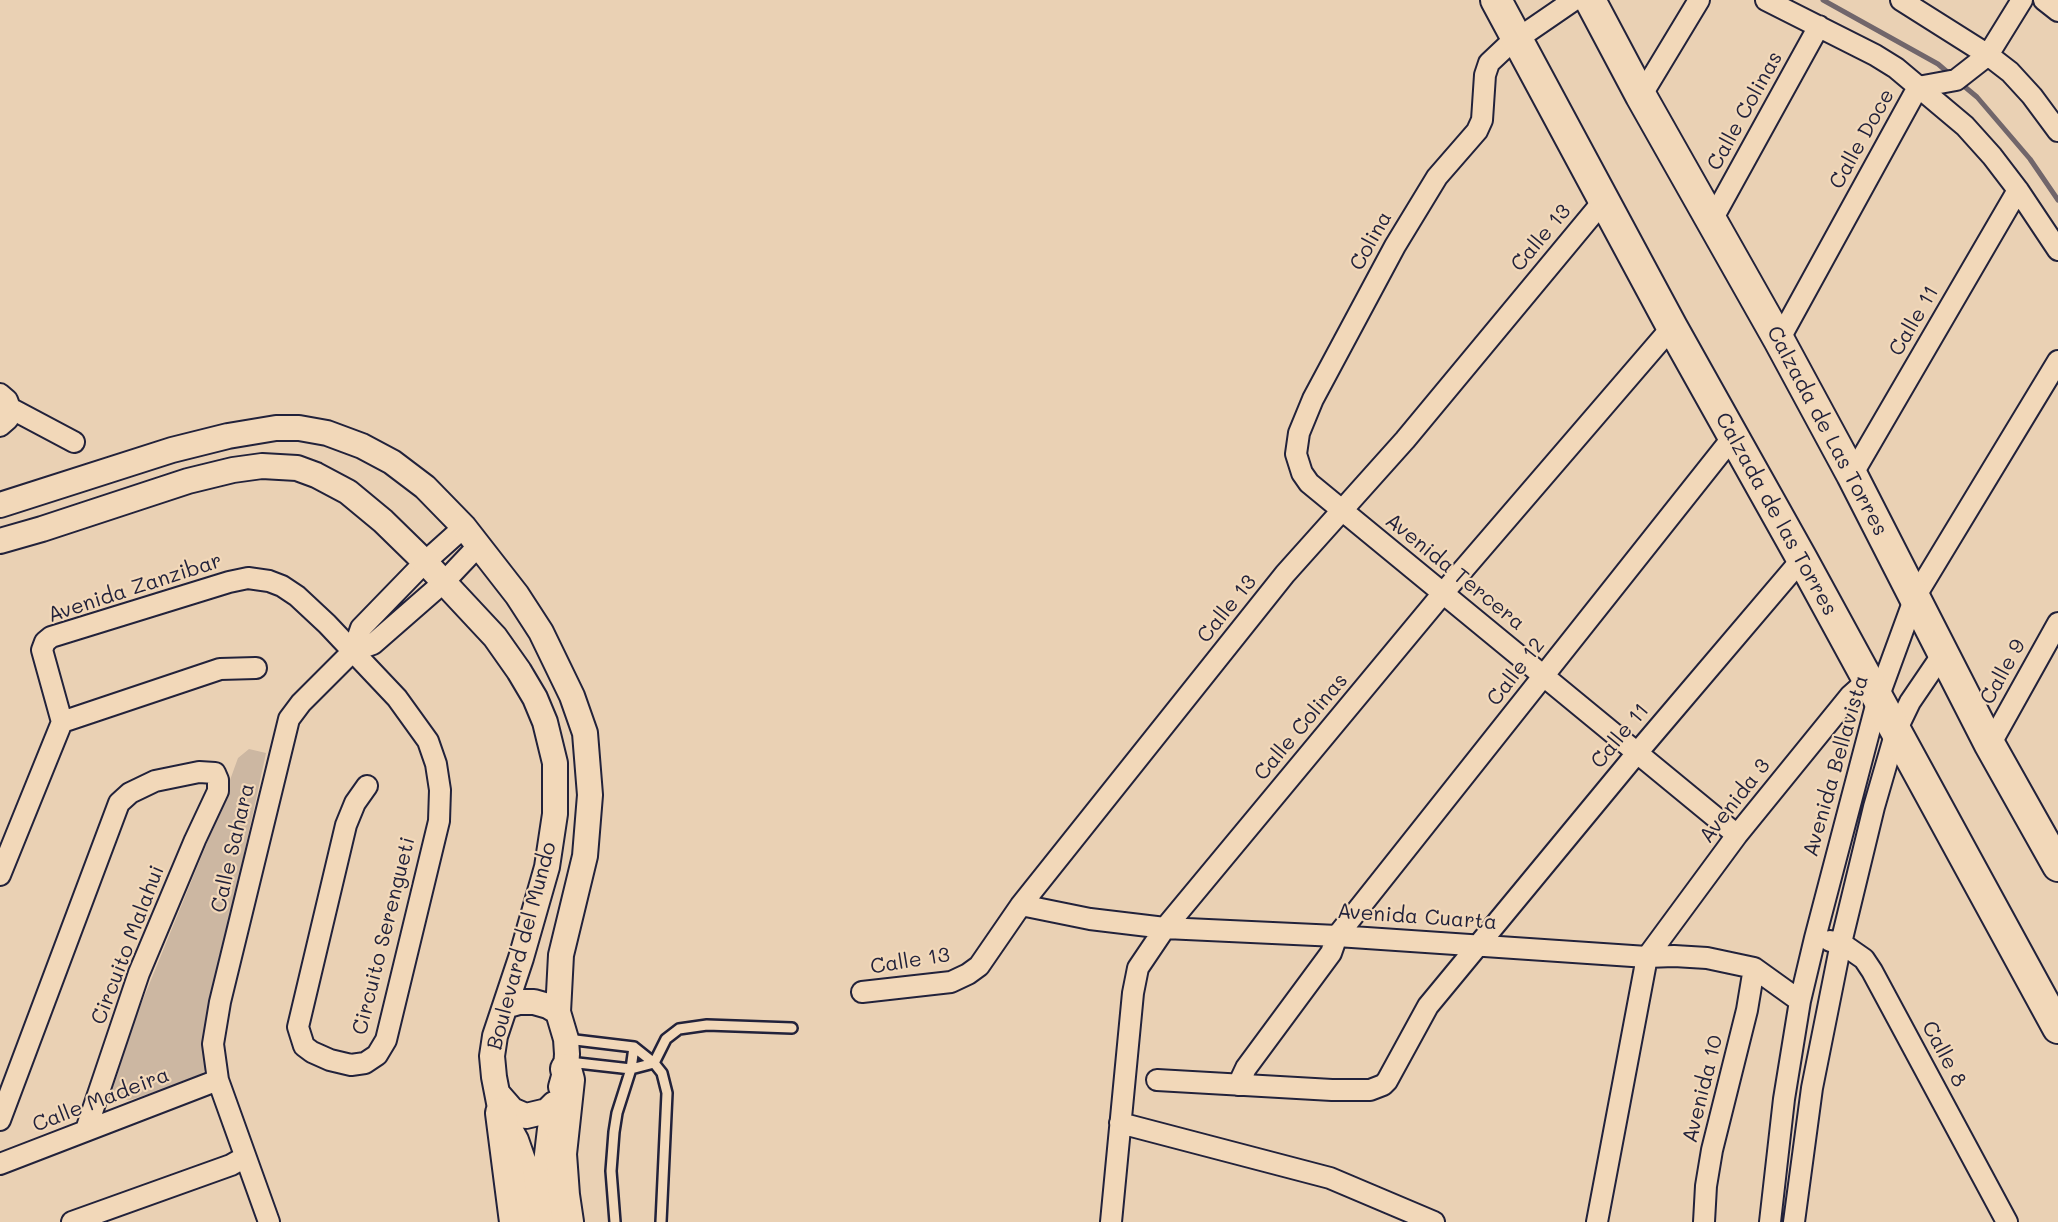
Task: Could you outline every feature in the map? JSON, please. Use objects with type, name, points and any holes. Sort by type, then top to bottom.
[{"type":"main road","name":"Calzada de las Torres","points":[[1496,0],[1672,327],[1802,559],[2058,1028]]},
{"type":"main road","name":"Calzada de Las Torres","points":[[1590,0],[1641,96],[1779,340],[1944,652],[1990,745],[2058,866]]},
{"type":"main road","points":[[566,1057],[569,1080],[561,1154],[568,1222]]},
{"type":"main road","points":[[500,1103],[515,1222]]},
{"type":"street","name":"Colina","points":[[1309,483],[1298,463],[1296,444],[1313,399],[1351,324],[1425,194],[1477,131],[1482,120],[1485,75],[1490,63],[1497,54],[1574,0]]},
{"type":"street","points":[[1641,96],[1699,0]]},
{"type":"street","points":[[1766,0],[1875,54],[1896,68],[1965,126],[2018,190],[2058,250]]},
{"type":"street","points":[[1901,0],[1988,55],[2010,72],[2032,96],[2058,131]]},
{"type":"street","name":"Calle Doce","points":[[1779,340],[1918,87],[1956,80],[1988,55],[2022,0]]},
{"type":"street","points":[[2044,0],[2058,11]]},
{"type":"street","name":"Calle Colinas","points":[[1712,220],[1820,26]]},
{"type":"street","name":"Calle 11","points":[[1852,476],[2018,190]]},
{"type":"street","name":"Calle 13","points":[[862,992],[951,982],[968,975],[979,966],[1021,904],[1285,574],[1405,440],[1605,199]]},
{"type":"street","name":"Calle Colinas","points":[[1111,1222],[1132,993],[1138,968],[1165,928],[1444,592],[1672,327]]},
{"type":"street","name":"Avenida Bellavista","points":[[1770,1222],[1784,1099],[1800,1002],[1873,689],[1915,597],[2058,361]]},
{"type":"street","points":[[0,426],[8,418],[5,401]]},
{"type":"street","points":[[5,401],[74,442]]},
{"type":"street","name":"Boulevard del Mundo","points":[[0,506],[172,450],[238,434],[276,428],[299,428],[327,433],[362,446],[392,462],[425,487],[464,527],[517,595],[541,632],[572,696],[585,733],[590,795],[585,856],[561,955],[558,1012],[566,1057]]},
{"type":"street","points":[[297,468],[299,428]]},
{"type":"street","name":"Calle 12","points":[[1238,1085],[1246,1068],[1331,953],[1337,936],[1733,437]]},
{"type":"street","name":"Boulevard del Mundo","points":[[0,541],[42,530],[188,481],[233,470],[262,466],[297,468],[348,492],[383,520],[495,637],[535,698],[555,763],[555,814],[547,867],[495,1036],[492,1056],[500,1103],[523,1160],[534,1222]]},
{"type":"street","name":"Avenida Tercera","points":[[1309,483],[1737,835]]},
{"type":"street","points":[[353,651],[361,628],[425,562],[464,527]]},
{"type":"street","points":[[353,651],[373,644],[444,582],[479,545]]},
{"type":"street","name":"Calle 11","points":[[1238,1085],[1370,1090],[1379,1088],[1387,1081],[1428,1006],[1637,753],[1802,559]]},
{"type":"street","name":"Avenida Zanzibar","points":[[62,722],[42,650],[45,642],[51,638],[229,582],[248,578],[282,586],[311,609],[353,651]]},
{"type":"street","points":[[383,606],[389,616],[399,622]]},
{"type":"street","name":"Calle 9","points":[[1990,745],[2058,623]]},
{"type":"street","name":"Circuito Serengueti","points":[[353,651],[397,698],[428,741],[436,764],[440,790],[439,821],[386,1040],[377,1055],[365,1063],[351,1065],[330,1060],[312,1052],[304,1046],[298,1027],[346,825],[355,803],[367,786]]},
{"type":"street","name":"Calle Sahara","points":[[269,1222],[218,1080],[213,1044],[218,1010],[289,719],[300,703],[353,651]]},
{"type":"street","points":[[1794,1222],[1812,1088],[1841,943],[1874,807],[1896,731],[1910,702],[1944,652]]},
{"type":"street","points":[[0,875],[62,722],[220,669],[256,668]]},
{"type":"street","name":"Avenida 3","points":[[1647,957],[1737,835],[1850,696],[1873,689]]},
{"type":"street","name":"Circuito Malahui","points":[[0,1120],[119,803],[130,793],[155,781],[208,771],[215,773],[218,780],[218,791],[139,973],[86,1130]]},
{"type":"street","name":"Avenida Cuarta","points":[[1021,904],[1090,919],[1165,928],[1337,936],[1647,957],[1707,958],[1754,968],[1800,1002]]},
{"type":"street","name":"Calle 8","points":[[1815,938],[1841,943],[1864,959],[2007,1222]]},
{"type":"street","points":[[1597,1222],[1647,957]]},
{"type":"street","name":"Avenida 10","points":[[1704,1222],[1706,1186],[1712,1150],[1747,1010],[1754,968]]},
{"type":"street","points":[[505,1006],[519,1002],[534,1002],[558,1012]]},
{"type":"street","points":[[552,1222],[546,1163],[554,1104],[566,1057]]},
{"type":"street","name":"Calle Madeira","points":[[0,1164],[218,1080]]},
{"type":"street","points":[[1157,1080],[1238,1085]]},
{"type":"street","points":[[500,1103],[526,1116],[547,1111],[554,1104]]},
{"type":"street","points":[[1120,1123],[1330,1178],[1434,1222]]},
{"type":"street","points":[[72,1222],[231,1165],[245,1156]]},
{"type":"lane","points":[[566,1057],[631,1069],[654,1063],[666,1039],[679,1029],[707,1025],[792,1028]]},
{"type":"lane","points":[[615,1222],[611,1171],[614,1132],[617,1113],[631,1069],[634,1047]]},
{"type":"lane","points":[[566,1057],[634,1047],[654,1063],[662,1073],[667,1093],[662,1222]]},
{"type":"shaded area","points":[[249,749],[266,753],[208,1020],[207,1067],[200,1077],[130,1100],[114,1098],[110,1083],[117,1063],[209,838],[238,758]]},
{"type":"waterway","points":[[1823,0],[1938,64],[1952,76]]},
{"type":"waterway","points":[[1959,82],[1977,97],[2030,159],[2058,200]]}]
